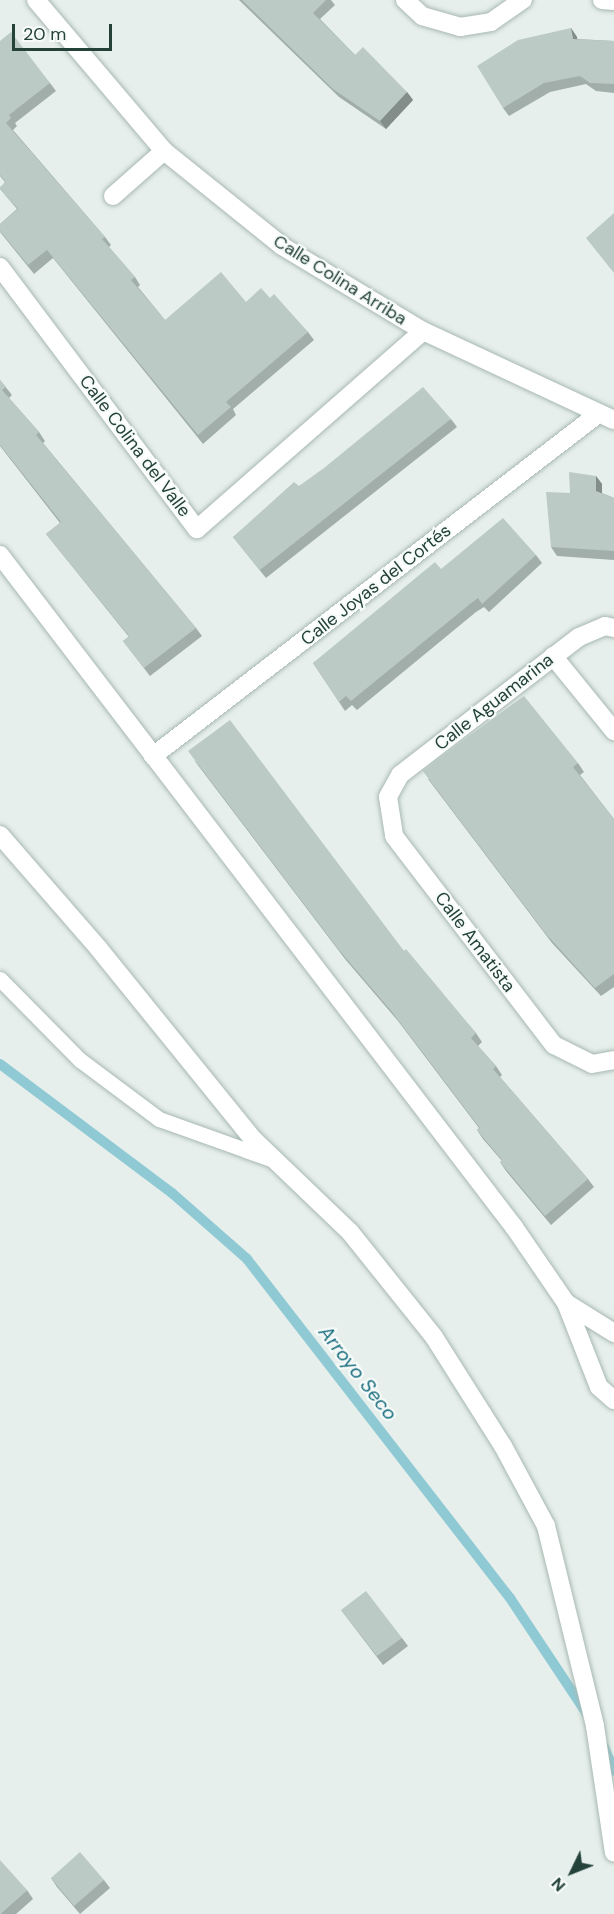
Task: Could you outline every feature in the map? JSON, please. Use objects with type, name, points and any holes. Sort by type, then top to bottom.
[{"type":"street","name":"Calle Colina Arriba","points":[[36,0],[164,151],[282,246],[423,331],[606,417]]},
{"type":"street","points":[[405,0],[422,16],[460,27],[491,22],[524,0]]},
{"type":"street","points":[[602,0],[614,1]]},
{"type":"street","points":[[113,196],[164,151]]},
{"type":"street","name":"Calle Colina del Valle","points":[[0,267],[197,529],[423,331]]},
{"type":"street","name":"Calle Joyas del Cortés","points":[[153,756],[606,417]]},
{"type":"street","points":[[0,555],[514,1227],[566,1302],[599,1387],[614,1400]]},
{"type":"street","name":"Calle Aguamarina","points":[[388,798],[400,774],[553,656],[579,637],[605,626],[614,628]]},
{"type":"street","points":[[553,656],[614,731]]},
{"type":"street","name":"Calle Amatista","points":[[388,798],[394,836],[554,1045],[592,1064],[614,1060]]},
{"type":"street","points":[[0,835],[99,949],[253,1139],[350,1232],[434,1337],[503,1446],[546,1526],[595,1726],[614,1853]]},
{"type":"street","points":[[566,1302],[614,1333]]},
{"type":"lane","points":[[0,979],[80,1060],[159,1119],[278,1162]]},
{"type":"building","points":[[242,0],[326,0],[313,13],[355,55],[363,47],[407,92],[380,121],[333,89]]},
{"type":"building","points":[[571,28],[573,39],[614,41],[614,84],[590,83],[580,76],[544,83],[503,108],[477,66],[518,40]]},
{"type":"building","points":[[11,32],[50,83],[9,115],[11,118],[6,123],[105,237],[102,239],[135,277],[131,280],[165,320],[221,272],[246,302],[261,288],[270,298],[274,294],[308,332],[226,402],[231,407],[198,435],[47,250],[28,265],[0,231],[0,224],[18,209],[0,189],[6,182],[0,175],[0,41]]},
{"type":"building","points":[[614,213],[614,273],[586,238]]},
{"type":"building","points":[[0,380],[6,387],[2,390],[39,432],[36,435],[196,628],[144,668],[123,641],[129,636],[46,534],[61,522],[0,445]]},
{"type":"building","points":[[423,387],[451,419],[260,570],[233,537],[294,482],[299,486],[324,468]]},
{"type":"building","points":[[569,472],[596,476],[596,491],[614,498],[614,551],[551,547],[546,492],[570,493]]},
{"type":"building","points":[[503,518],[536,555],[482,604],[478,598],[351,701],[346,696],[339,702],[313,663],[435,562],[441,569]]},
{"type":"building","points":[[524,696],[578,763],[573,767],[614,819],[614,974],[595,988],[546,934],[422,770]]},
{"type":"building","points":[[230,720],[404,951],[406,949],[476,1033],[471,1038],[496,1066],[493,1069],[588,1179],[545,1216],[500,1162],[502,1160],[477,1130],[480,1128],[392,1012],[339,950],[188,751]]},
{"type":"building","points":[[366,1591],[402,1638],[377,1656],[341,1610]]},
{"type":"building","points":[[80,1852],[104,1880],[74,1906],[51,1878]]},
{"type":"building","points":[[0,1860],[27,1890],[0,1914]]},
{"type":"waterway","name":"Arroyo Seco","points":[[0,1064],[172,1193],[247,1259],[510,1598],[587,1714]]},
{"type":"waterway","name":"Arroyo Seco","points":[[604,1747],[614,1771]]}]
